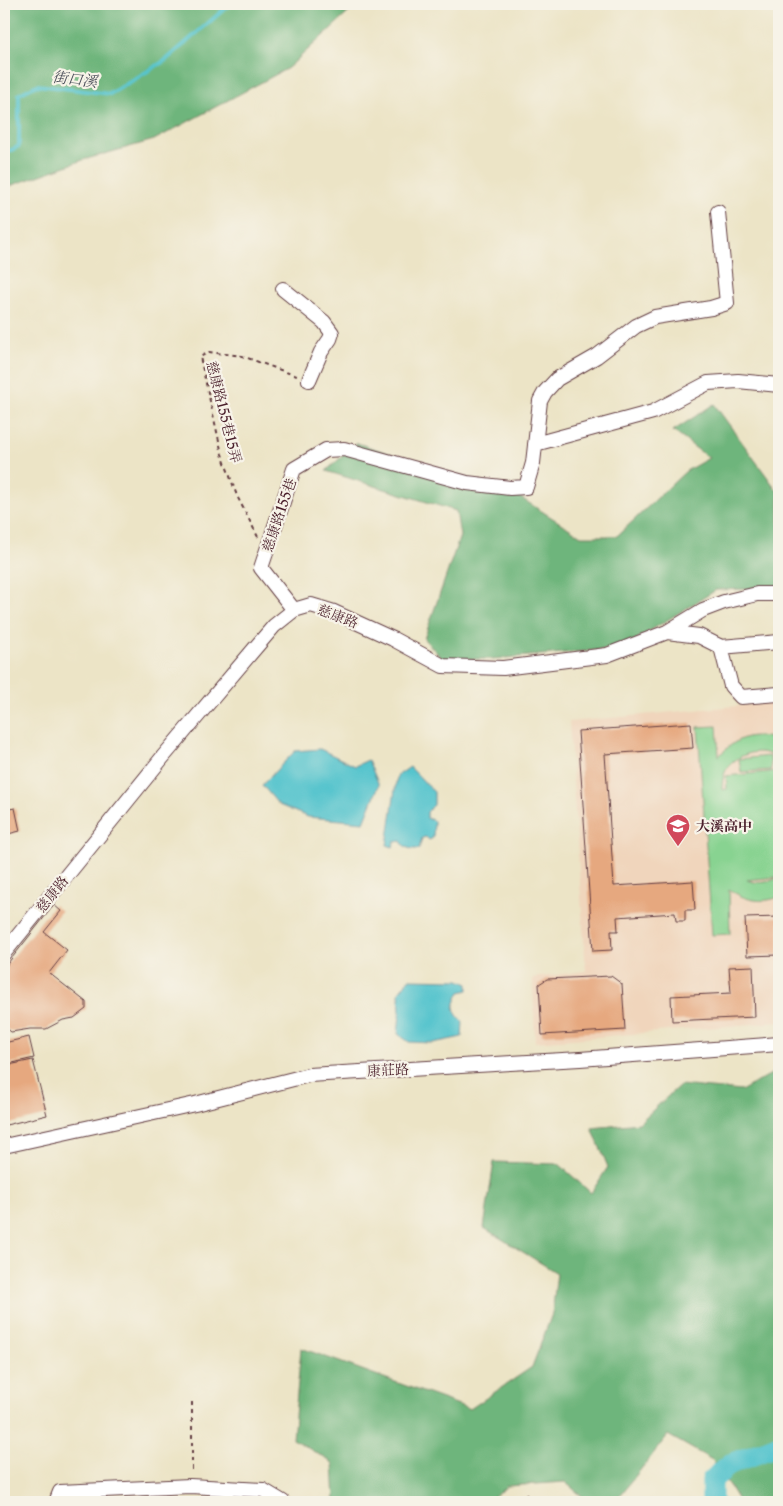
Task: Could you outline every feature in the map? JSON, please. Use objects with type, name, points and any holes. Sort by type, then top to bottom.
[{"type":"street","points":[[718,212],[727,303],[711,308],[655,317],[636,326],[597,356],[557,380],[545,392],[540,401],[535,444],[653,412],[708,383],[738,381],[779,385]]},
{"type":"street","points":[[283,289],[324,322],[332,333],[321,352],[309,380]]},
{"type":"street","name":"慈康路155巷","points":[[294,610],[261,568],[294,469],[326,450],[344,449],[467,483],[510,488],[526,486],[533,463],[535,444]]},
{"type":"street","name":"慈康路","points":[[4,953],[250,654],[274,626],[294,610],[311,605],[334,612],[393,639],[443,666],[502,668],[607,655],[667,632],[703,610],[724,602],[757,594],[779,594]]},
{"type":"street","points":[[667,632],[699,636],[722,648],[779,642]]},
{"type":"street","points":[[722,648],[731,686],[741,697],[779,694]]},
{"type":"street","name":"康莊路","points":[[4,1146],[195,1104],[309,1074],[561,1060],[779,1044]]},
{"type":"street","points":[[56,1502],[60,1492],[190,1486],[263,1490],[283,1502]]},
{"type":"path","name":"慈康路155巷15弄","points":[[266,552],[237,496],[222,454],[200,357],[209,352],[242,356],[309,380]]},
{"type":"path","points":[[190,1486],[192,1471],[192,1402]]},
{"type":"path","points":[[518,1502],[529,1493]]},
{"type":"shaded area","name":"大溪高中","points":[[779,702],[779,1022],[535,1042],[533,978],[586,971],[569,722]]},
{"type":"green space","points":[[4,4],[385,4],[349,12],[288,68],[154,140],[83,160],[4,188]]},
{"type":"green space","points":[[714,404],[779,493],[779,588],[716,590],[622,648],[493,659],[443,659],[424,639],[460,536],[456,511],[326,471],[357,443],[513,493],[581,536],[617,536],[686,471],[709,458],[673,431]]},
{"type":"green space","points":[[717,726],[719,756],[733,744],[746,737],[761,736],[779,741],[779,760],[763,752],[751,753],[739,758],[726,770],[722,790],[727,789],[726,776],[779,771],[778,877],[747,880],[763,882],[779,877],[779,897],[753,900],[729,889],[730,934],[712,935],[698,727]]},
{"type":"green space","points":[[770,756],[771,770],[741,772],[739,759]]},
{"type":"green space","points":[[779,1067],[779,1502],[739,1502],[714,1461],[668,1435],[615,1502],[580,1502],[583,1497],[565,1482],[507,1486],[488,1502],[335,1502],[333,1463],[293,1439],[301,1348],[470,1409],[532,1367],[552,1314],[557,1273],[484,1228],[494,1162],[559,1164],[591,1193],[608,1167],[592,1128],[639,1123],[680,1085],[741,1091],[773,1073]]},
{"type":"water","points":[[320,749],[355,766],[368,760],[379,785],[364,822],[308,817],[279,805],[262,785],[295,751]]},
{"type":"water","points":[[410,767],[434,792],[434,805],[427,812],[427,818],[434,821],[433,838],[429,840],[426,837],[422,838],[419,849],[408,848],[401,841],[394,842],[393,847],[387,845],[397,776]]},
{"type":"water","points":[[409,979],[459,980],[468,984],[468,990],[460,992],[454,1008],[456,1014],[463,1022],[462,1037],[433,1043],[409,1042],[398,1034],[400,1014],[399,992]]},
{"type":"building","points":[[691,723],[693,748],[605,754],[614,886],[693,881],[695,910],[685,910],[685,921],[676,921],[675,913],[617,917],[618,931],[611,931],[612,950],[593,951],[578,731]]},
{"type":"building","points":[[15,808],[20,831],[4,835],[4,810]]},
{"type":"building","points":[[54,905],[61,911],[44,932],[67,950],[49,973],[86,1002],[86,1009],[74,1018],[63,1020],[46,1029],[11,1032],[4,1026],[4,968]]},
{"type":"building","points":[[779,917],[779,955],[747,956],[745,918]]},
{"type":"building","points":[[753,966],[755,1017],[672,1021],[671,996],[731,993],[729,967]]},
{"type":"building","points":[[611,976],[622,984],[625,1030],[542,1035],[539,984],[547,979]]},
{"type":"building","points":[[29,1037],[34,1058],[4,1065],[4,1043]]},
{"type":"building","points":[[33,1060],[47,1115],[6,1125],[4,1115],[4,1066]]},
{"type":"waterway","name":"街口溪","points":[[4,154],[19,146],[19,94],[37,85],[110,94],[166,60],[230,4]]},
{"type":"waterway","points":[[712,1502],[712,1480],[730,1464],[779,1445]]},
{"type":"place","name":"大溪高中","points":[[678,847]]}]
